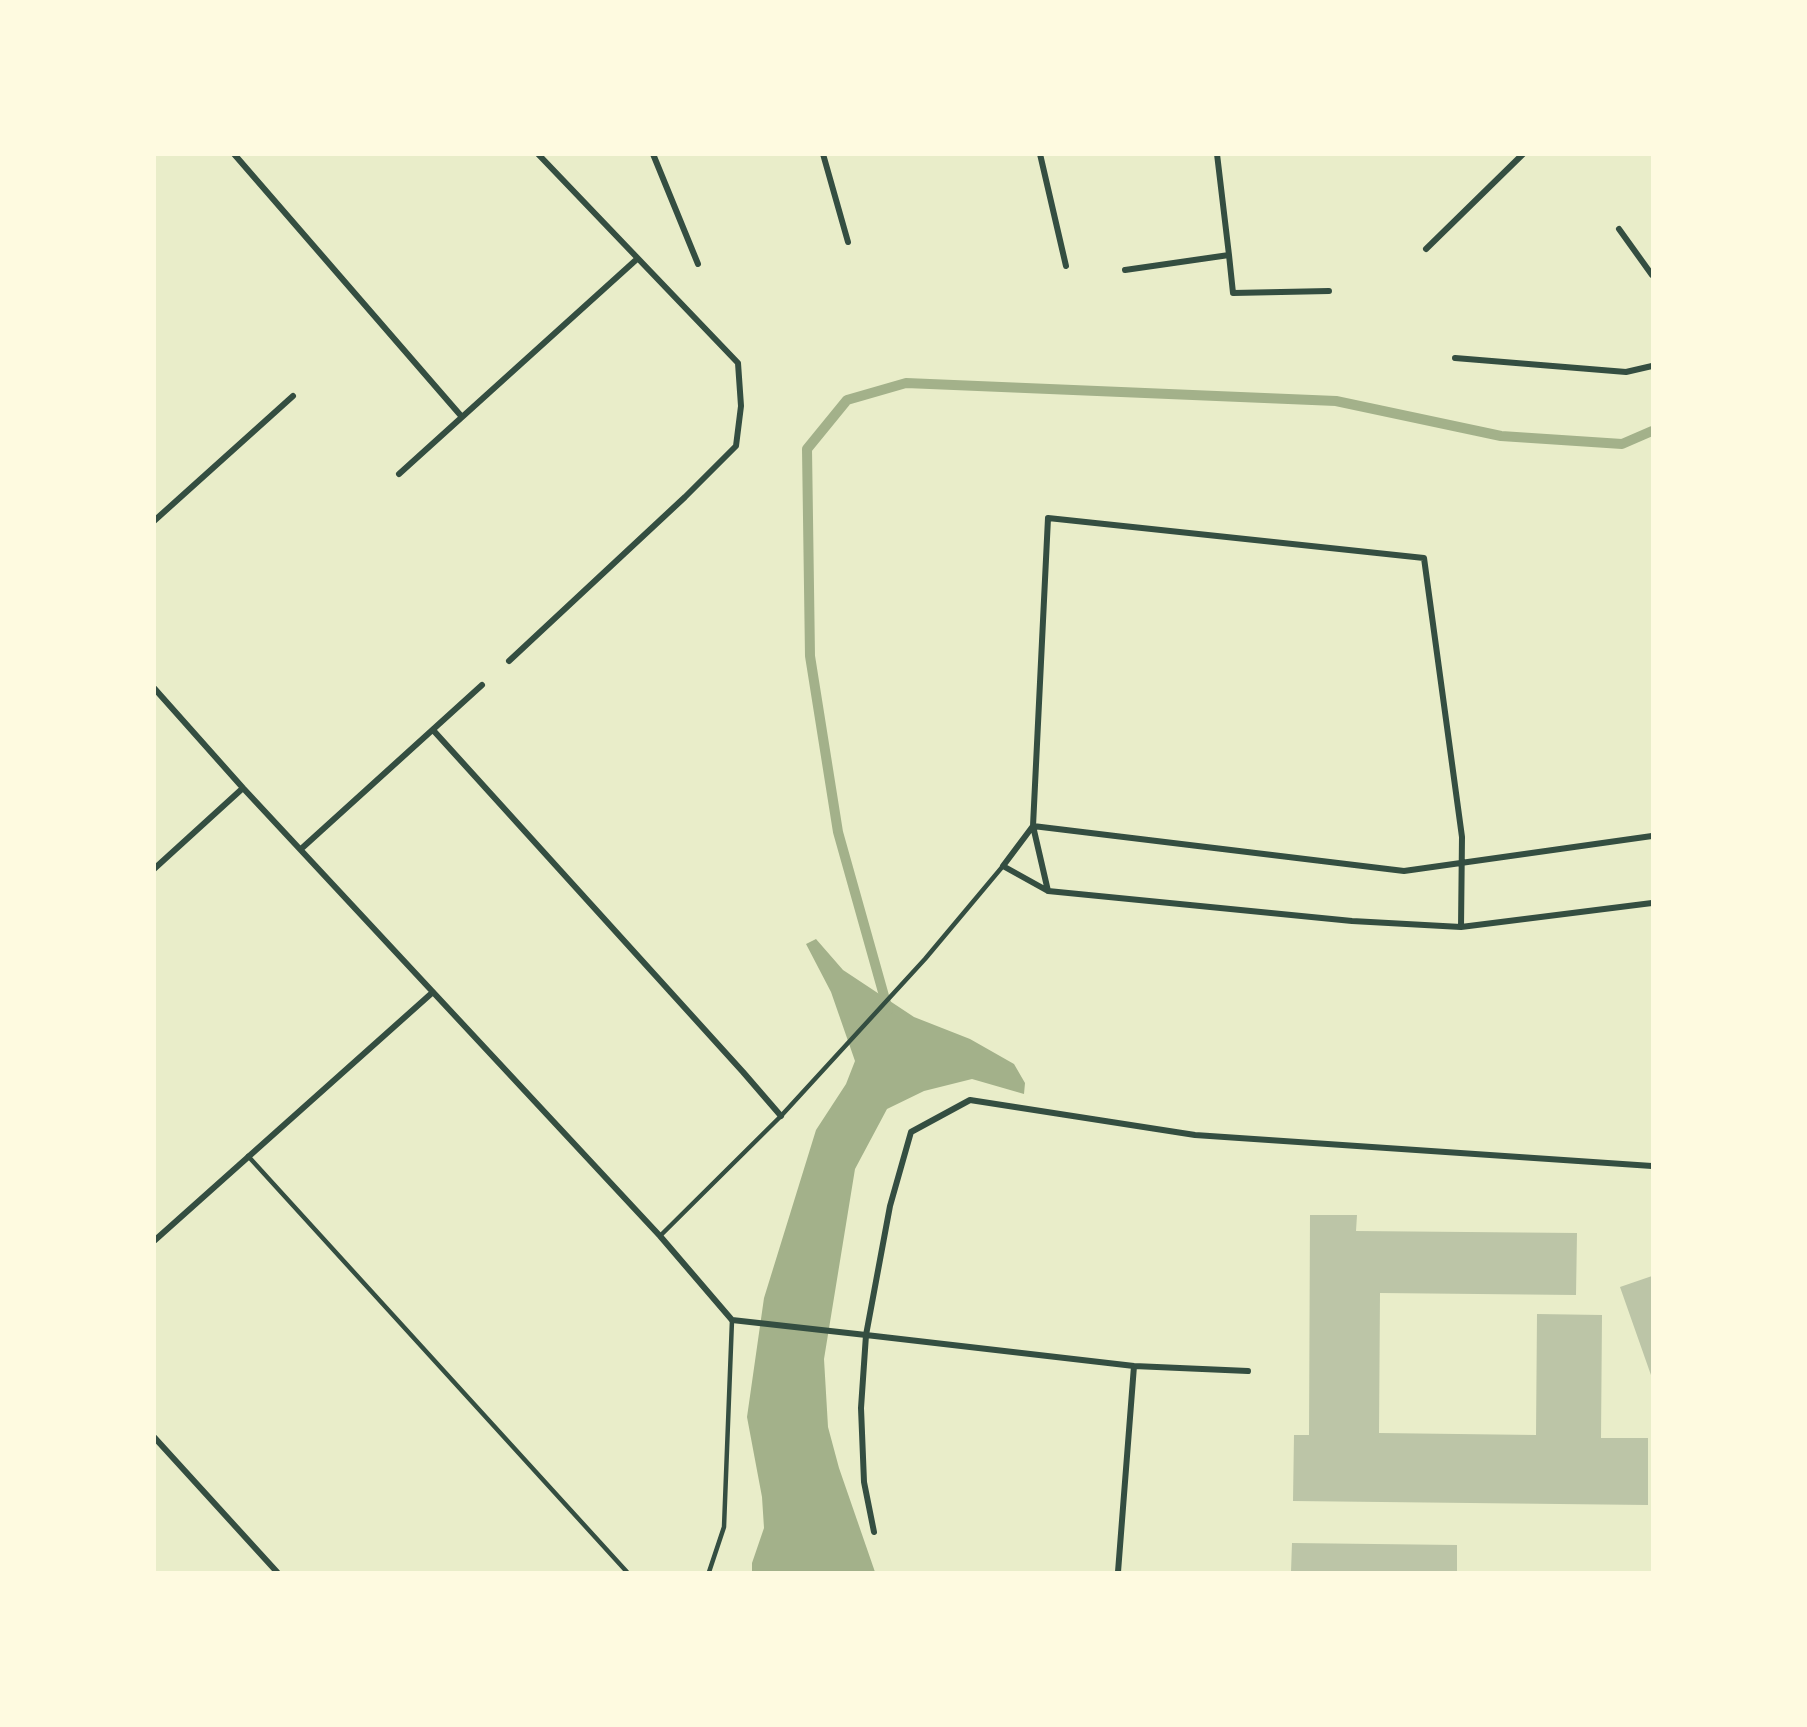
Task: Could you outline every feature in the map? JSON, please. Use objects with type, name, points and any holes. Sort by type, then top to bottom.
[{"type":"street","points":[[234,154],[462,417]]},
{"type":"street","points":[[509,661],[685,497],[736,446],[741,405],[738,363],[538,154]]},
{"type":"street","points":[[653,154],[698,264]]},
{"type":"street","points":[[823,154],[848,242]]},
{"type":"street","points":[[1040,154],[1066,266]]},
{"type":"street","points":[[1217,154],[1233,293],[1329,291]]},
{"type":"street","points":[[1426,249],[1523,154]]},
{"type":"street","points":[[1620,229],[1653,275]]},
{"type":"street","points":[[1125,270],[1229,255]]},
{"type":"street","points":[[399,474],[637,259]]},
{"type":"street","points":[[1455,358],[1626,372],[1653,366]]},
{"type":"street","points":[[154,521],[293,396]]},
{"type":"street","points":[[1048,891],[1033,826],[1048,518],[1424,558],[1462,837],[1461,927]]},
{"type":"street","points":[[301,849],[482,685]]},
{"type":"street","points":[[154,688],[243,788],[660,1236],[732,1320],[1134,1366],[1248,1371]]},
{"type":"street","points":[[433,730],[743,1071],[781,1116]]},
{"type":"street","points":[[154,869],[243,788]]},
{"type":"street","points":[[1033,826],[1404,871],[1653,836]]},
{"type":"street","points":[[1033,826],[1003,866],[1048,891],[1352,921],[1461,927],[1653,903]]},
{"type":"street","points":[[154,1240],[433,992]]},
{"type":"street","points":[[874,1532],[864,1482],[861,1408],[866,1335],[890,1206],[912,1132],[970,1100],[1195,1135],[1653,1166]]},
{"type":"street","points":[[1118,1572],[1134,1366]]},
{"type":"street","points":[[154,1437],[277,1572]]},
{"type":"lane","points":[[660,1236],[794,1102],[925,958],[1003,866]]},
{"type":"lane","points":[[248,1156],[627,1572]]},
{"type":"lane","points":[[709,1572],[724,1527],[732,1320]]},
{"type":"shaded area","points":[[816,939],[843,970],[914,1017],[970,1039],[1014,1064],[1025,1083],[1024,1094],[972,1079],[924,1091],[887,1109],[855,1169],[824,1359],[828,1427],[839,1468],[875,1572],[752,1572],[752,1563],[764,1528],[762,1497],[747,1417],[764,1298],[816,1130],[846,1084],[855,1061],[831,992],[806,944]]},
{"type":"building","points":[[1310,1215],[1357,1215],[1356,1231],[1577,1233],[1576,1295],[1380,1293],[1379,1433],[1536,1435],[1537,1314],[1602,1315],[1601,1438],[1648,1438],[1648,1505],[1293,1501],[1294,1435],[1309,1435]]},
{"type":"building","points":[[1652,1276],[1652,1378],[1620,1287]]},
{"type":"building","points":[[1292,1543],[1457,1545],[1457,1572],[1291,1572]]},
{"type":"waterway","points":[[888,1010],[838,832],[810,656],[807,449],[847,400],[906,383],[1336,401],[1501,436],[1622,444],[1652,431]]}]
